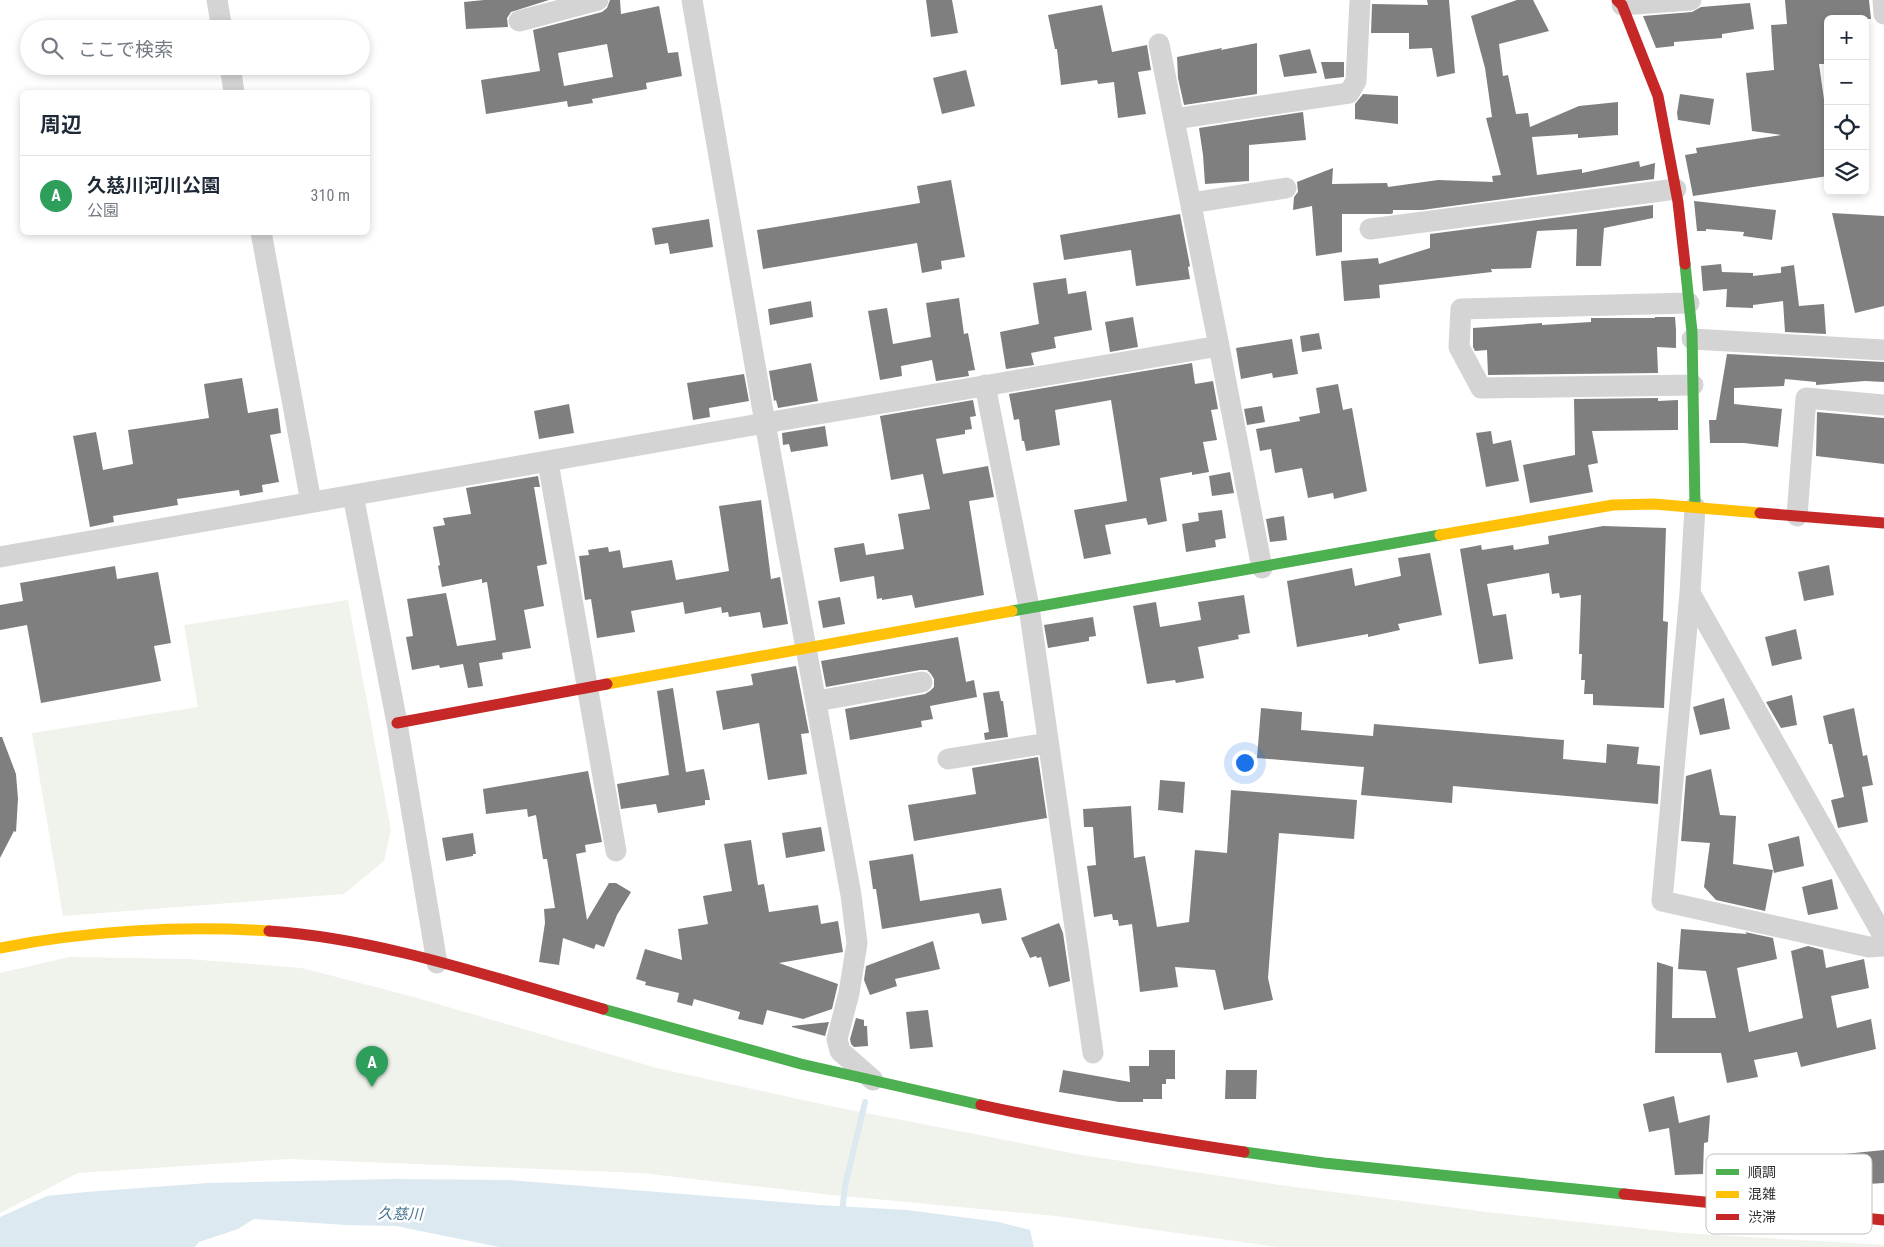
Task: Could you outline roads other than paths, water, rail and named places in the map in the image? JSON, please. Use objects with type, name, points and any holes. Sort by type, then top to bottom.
[{"type":"street","points":[[217,0],[220,20]]},
{"type":"street","points":[[519,21],[598,0]]},
{"type":"street","points":[[692,0],[765,422],[851,895],[857,943],[849,993],[837,1039],[840,1051],[875,1082]]},
{"type":"street","points":[[1174,119],[1350,93],[1356,82],[1360,0]]},
{"type":"street","points":[[1691,0],[1620,2],[1658,96],[1676,190],[1692,339],[1695,507],[1690,593],[1662,901],[1869,947],[1884,946]]},
{"type":"street","points":[[1883,0],[1884,14]]},
{"type":"street","points":[[1159,44],[1262,568]]},
{"type":"street","points":[[231,75],[234,90]]},
{"type":"street","points":[[1190,203],[1286,188]]},
{"type":"street","points":[[1370,229],[1676,190]]},
{"type":"street","points":[[262,235],[311,502]]},
{"type":"street","points":[[1689,303],[1461,309],[1459,347],[1481,388],[1693,385]]},
{"type":"street","points":[[1692,339],[1884,350]]},
{"type":"street","points":[[0,557],[548,462],[765,422],[1219,346]]},
{"type":"street","points":[[985,385],[1028,607],[1093,1053]]},
{"type":"street","points":[[1797,516],[1806,398],[1884,405]]},
{"type":"street","points":[[548,462],[616,851]]},
{"type":"street","points":[[353,495],[397,723],[437,963]]},
{"type":"street","points":[[397,723],[1028,607],[1262,568],[1612,505],[1654,504],[1884,523]]},
{"type":"street","points":[[1690,593],[1884,937]]},
{"type":"street","points":[[817,701],[922,682]]},
{"type":"street","points":[[948,758],[1048,743]]},
{"type":"street","points":[[0,948],[31,942],[151,930],[235,929],[306,934],[351,941],[437,963],[802,1064],[875,1082],[1063,1122],[1161,1140],[1324,1163],[1706,1202]]},
{"type":"water","name":"久慈川","points":[[394,1179],[508,1180],[819,1205],[907,1210],[999,1222],[1030,1230],[1034,1247],[499,1247],[396,1226],[254,1219],[238,1229],[199,1242],[195,1247],[0,1247],[0,1217],[47,1196],[208,1183]]},
{"type":"waterway","points":[[842,1213],[845,1186],[865,1102]]},
{"type":"place","name":"久慈川河川公園","points":[[372,1087]]}]
